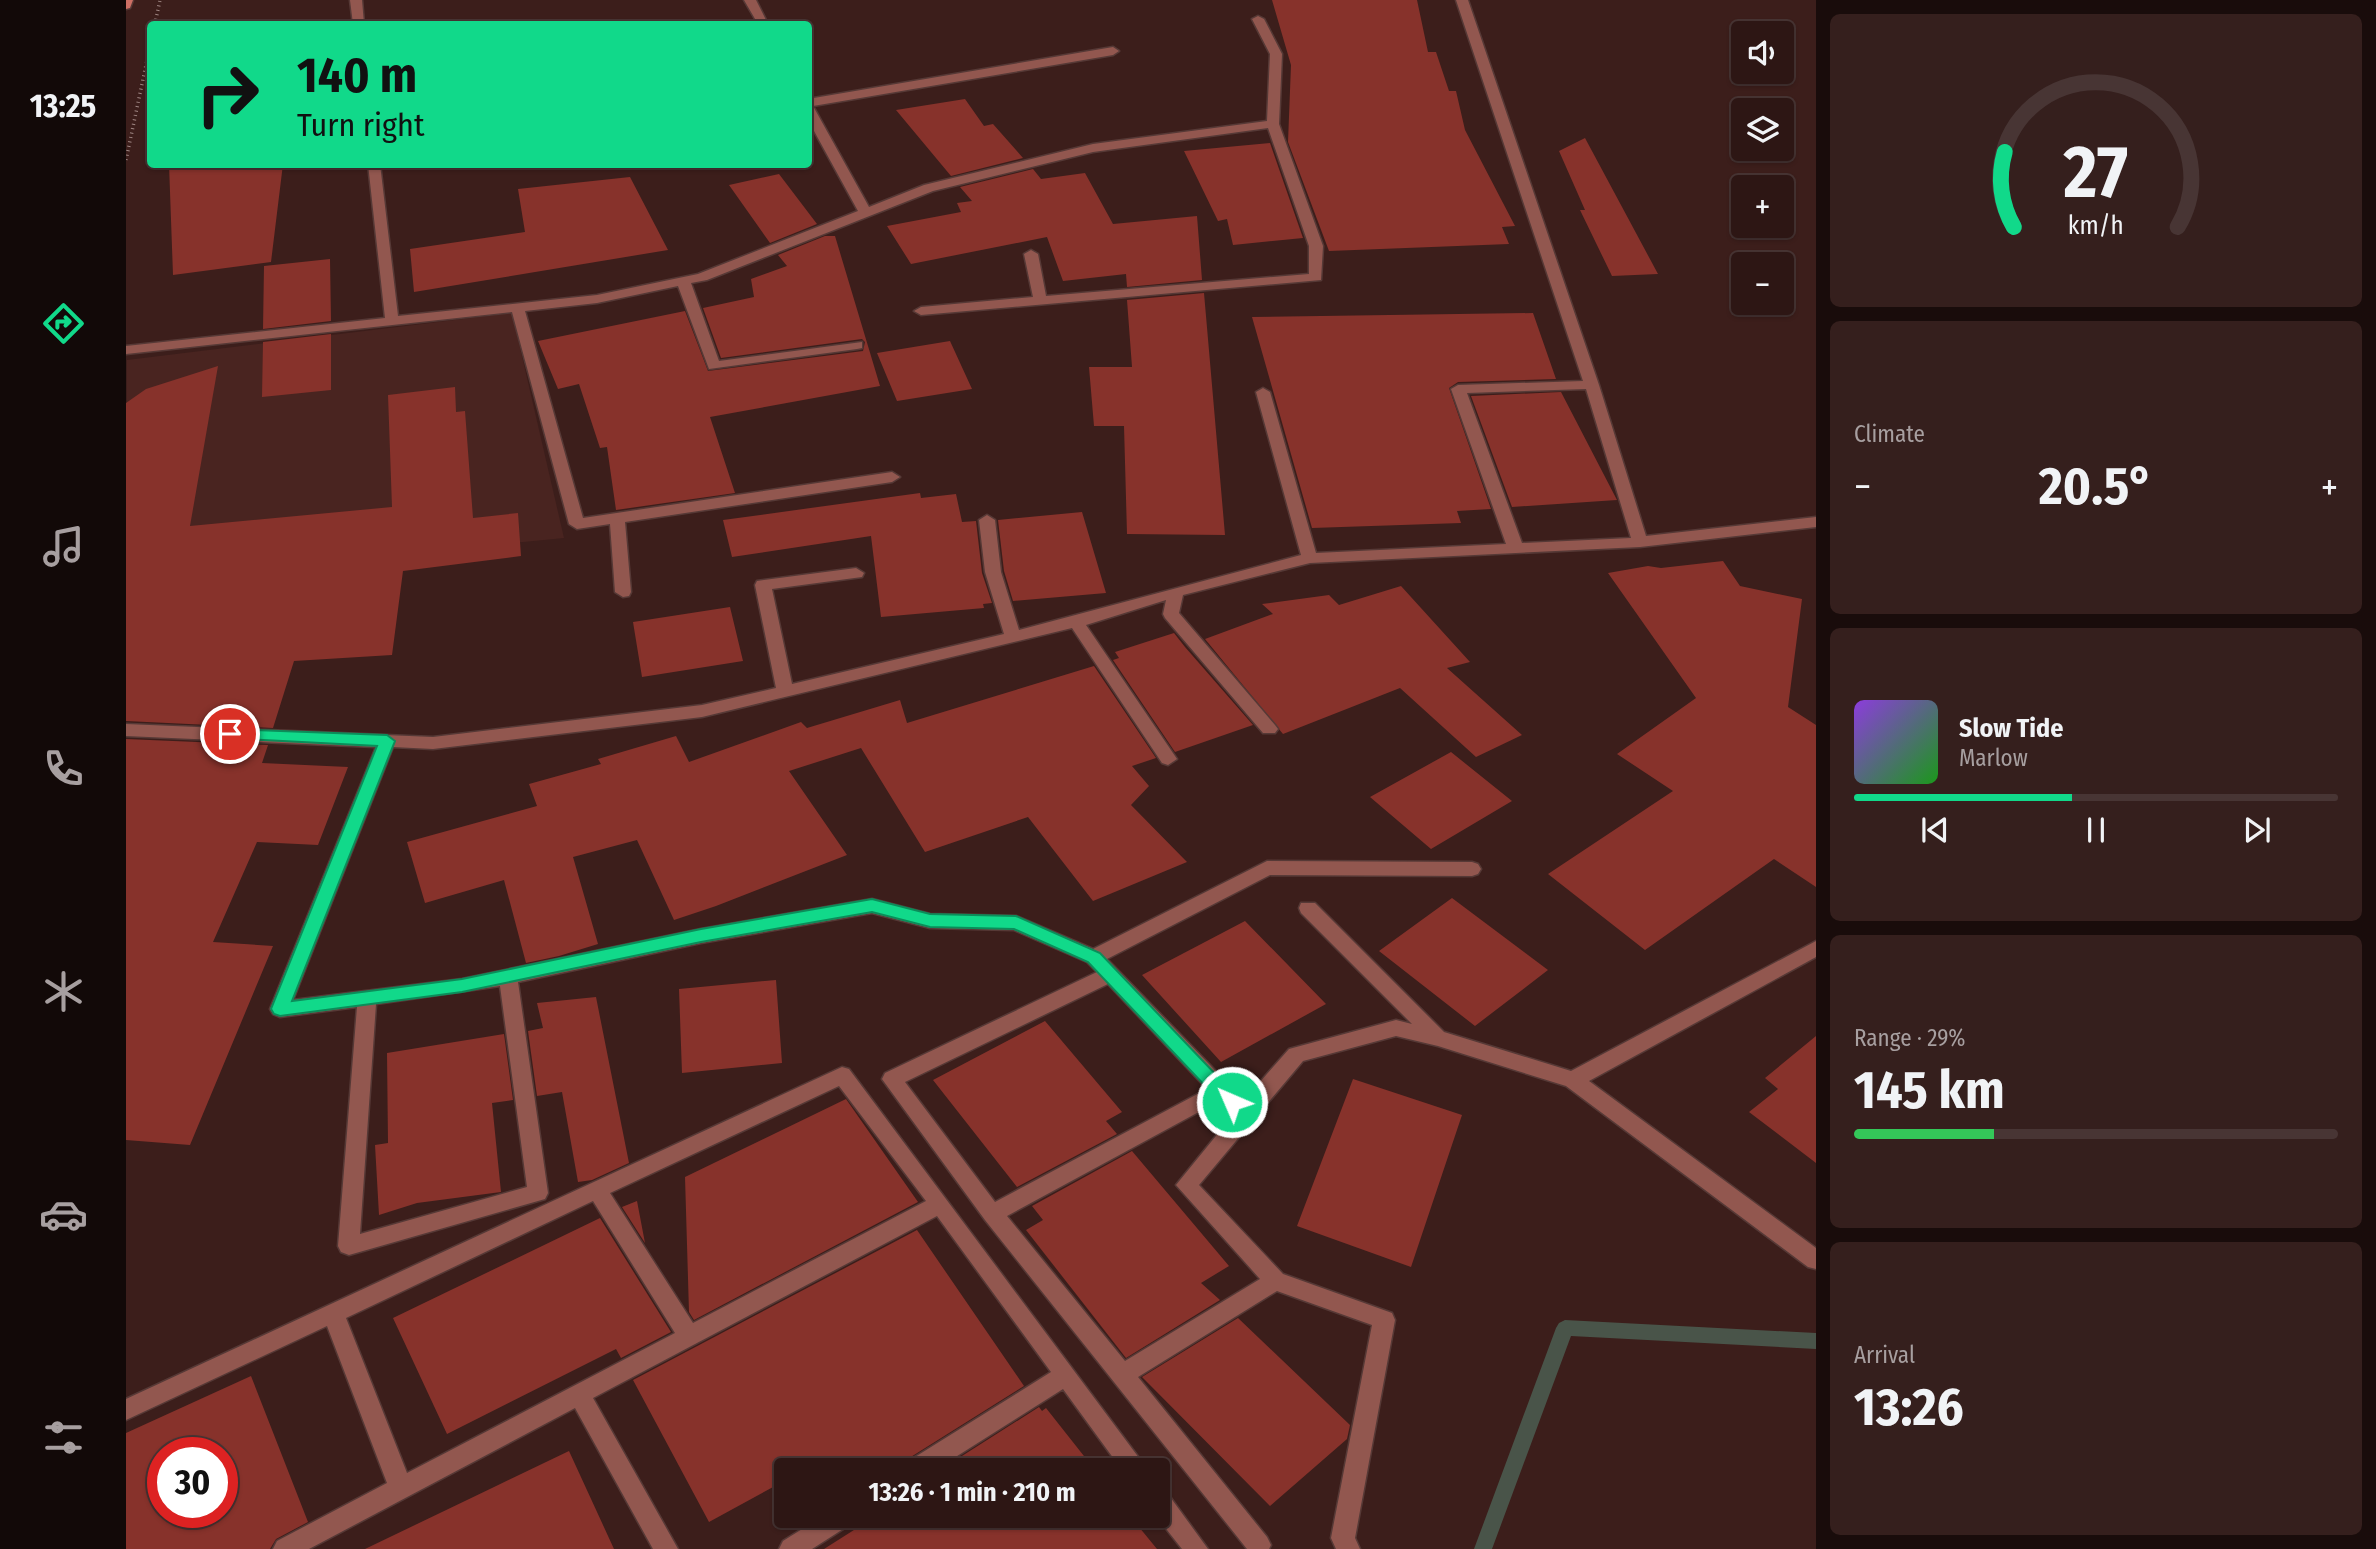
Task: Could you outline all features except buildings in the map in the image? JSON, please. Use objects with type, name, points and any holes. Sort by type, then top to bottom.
[{"type":"main road","points":[[126,6],[127,0]]},
{"type":"street","points":[[356,0],[359,21]]},
{"type":"street","points":[[750,0],[761,21]]},
{"type":"street","points":[[1462,0],[1592,386],[1640,542]]},
{"type":"street","points":[[921,311],[1316,277],[1315,246],[1273,124],[1276,54],[1258,19]]},
{"type":"street","points":[[812,102],[1113,51]]},
{"type":"street","points":[[812,115],[866,213]]},
{"type":"street","points":[[126,350],[597,299],[702,277],[929,188],[1093,148],[1273,124]]},
{"type":"street","points":[[374,168],[392,320]]},
{"type":"street","points":[[1031,254],[1040,300]]},
{"type":"street","points":[[683,281],[714,366],[857,345]]},
{"type":"street","points":[[518,309],[577,524],[892,477]]},
{"type":"street","points":[[1516,549],[1458,389],[1592,386]]},
{"type":"street","points":[[1263,392],[1310,558]]},
{"type":"street","points":[[617,518],[623,592]]},
{"type":"street","points":[[987,520],[993,572],[1013,636]]},
{"type":"street","points":[[126,730],[433,743],[702,712],[1076,622],[1176,592],[1310,558],[1640,542],[1816,522]]},
{"type":"street","points":[[785,693],[763,585],[856,572]]},
{"type":"street","points":[[1176,592],[1171,614],[1269,729]]},
{"type":"street","points":[[1076,622],[1168,759]]},
{"type":"street","points":[[387,741],[280,1009],[462,986],[701,936],[872,906],[930,921],[1016,923],[1094,957],[1244,1114],[1296,1055],[1396,1028],[1438,1038],[1573,1080],[1816,1260]]},
{"type":"street","points":[[1094,957],[1267,868],[1472,869]]},
{"type":"street","points":[[1308,908],[1438,1038]]},
{"type":"street","points":[[1573,1080],[1816,948]]},
{"type":"street","points":[[1109,975],[892,1079],[992,1214],[1259,1545]]},
{"type":"street","points":[[368,998],[349,1246],[538,1194],[508,976]]},
{"type":"street","points":[[1296,1055],[1186,1185],[1275,1281],[1384,1320],[1343,1538],[1348,1549]]},
{"type":"street","points":[[126,1410],[842,1075],[1127,1458]]},
{"type":"street","points":[[992,1214],[1221,1091]]},
{"type":"street","points":[[597,1190],[689,1336]]},
{"type":"street","points":[[285,1549],[940,1204]]},
{"type":"street","points":[[1122,1375],[1275,1281]]},
{"type":"street","points":[[333,1313],[401,1488]]},
{"type":"street","points":[[934,1458],[1064,1376]]},
{"type":"street","points":[[579,1394],[666,1549]]},
{"type":"street","points":[[1170,1515],[1196,1549]]},
{"type":"street","points":[[790,1549],[824,1528]]},
{"type":"path","points":[[126,160],[147,60]]},
{"type":"shaded area","points":[[512,313],[564,538],[126,581],[127,360]]},
{"type":"waterway","points":[[1483,1549],[1565,1328],[1816,1341]]},
{"type":"route","points":[[230,734],[387,741],[280,1009],[462,986],[701,936],[872,906],[930,921],[1016,923],[1094,957],[1232,1102]]}]
